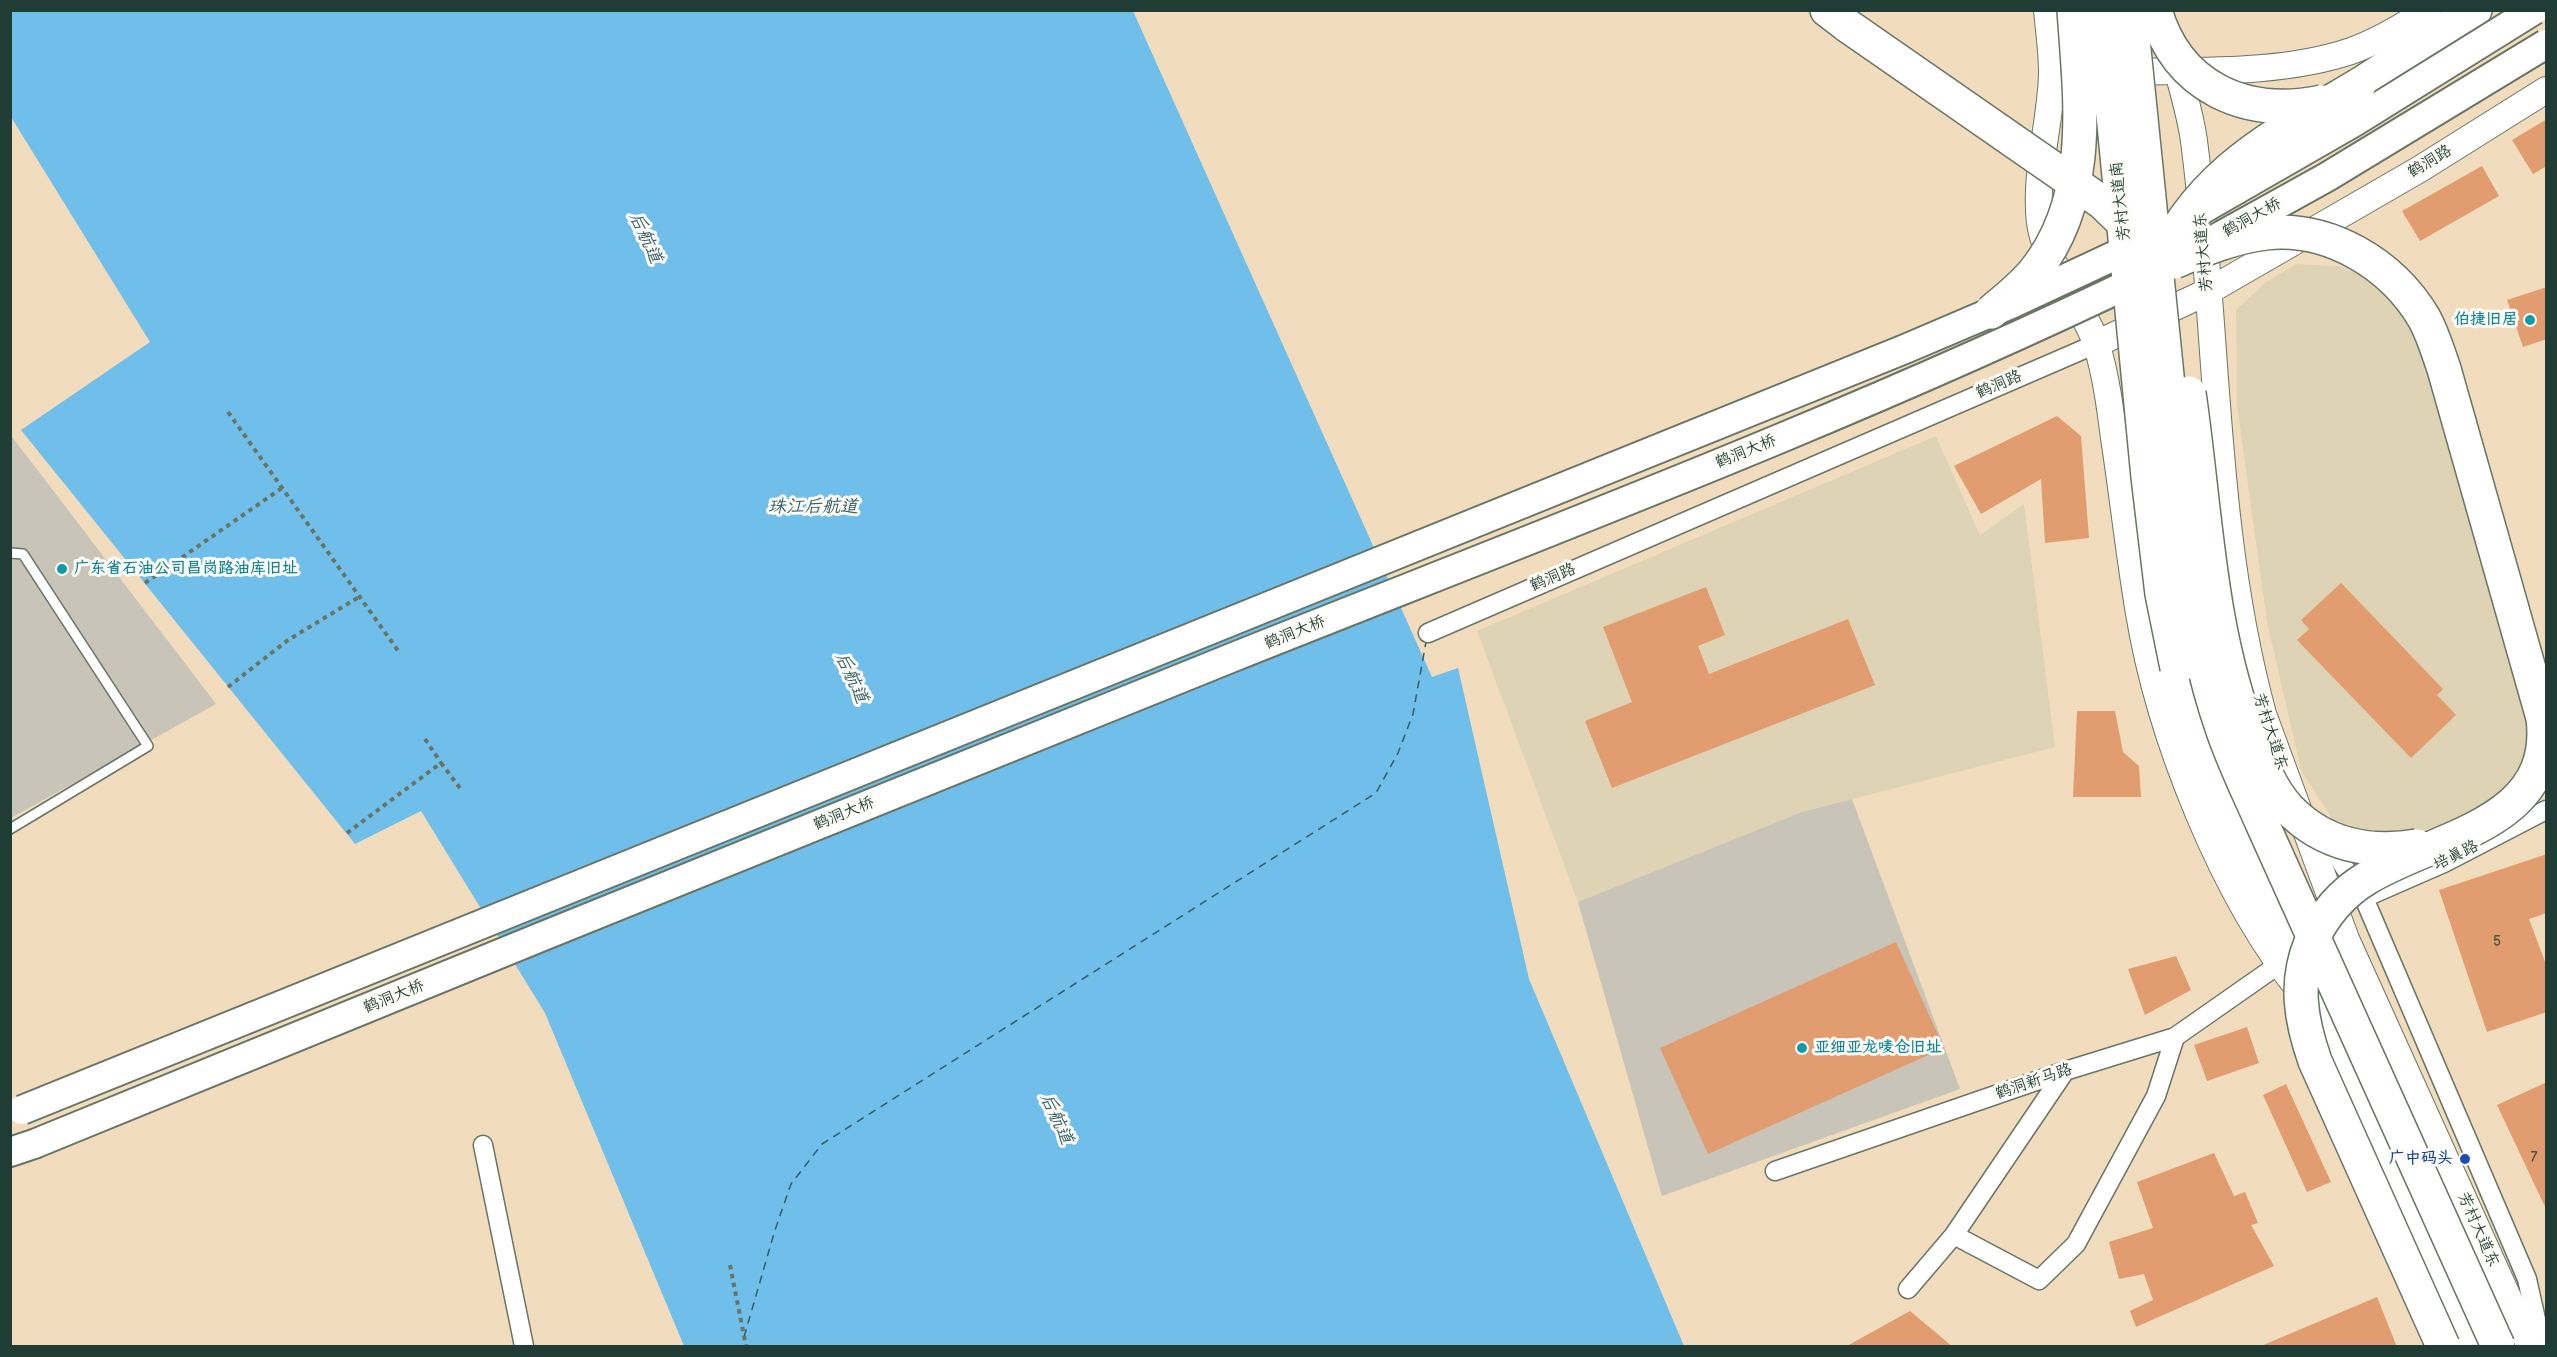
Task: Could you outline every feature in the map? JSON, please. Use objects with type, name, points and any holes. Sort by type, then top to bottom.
[{"type":"highway","points":[[1827,10],[2114,212],[2136,236],[2144,249],[2154,280],[2159,313]]},
{"type":"highway","points":[[1991,312],[2023,285],[2043,261],[2059,228],[2070,197],[2079,161],[2082,124],[2074,10]]},
{"type":"highway","name":"芳村大道南","points":[[2103,10],[2139,392]]},
{"type":"highway","name":"芳村大道南","points":[[2130,10],[2148,190]]},
{"type":"highway","points":[[2155,10],[2160,28],[2179,59],[2202,82],[2230,97],[2261,106],[2293,107],[2322,102],[2359,85]]},
{"type":"highway","points":[[2471,1347],[2212,774],[2189,713],[2162,594],[2139,392],[2140,340],[2147,293],[2170,242],[2210,187],[2239,160],[2475,10]]},
{"type":"highway","points":[[2148,190],[2182,343],[2221,637],[2238,702],[2270,782],[2288,807],[2301,820],[2324,836],[2352,845],[2386,850],[2401,848],[2435,841],[2476,827]]},
{"type":"highway","name":"芳村大道东","points":[[2148,190],[2191,606],[2204,669],[2221,726],[2258,814],[2498,1347]]},
{"type":"highway","points":[[2174,262],[2218,244],[2251,235],[2285,232],[2316,236],[2349,248],[2380,267],[2405,292],[2424,318],[2444,369],[2535,689],[2545,735],[2539,766],[2524,793],[2502,812],[2476,827],[2382,870],[2340,899],[2314,935],[2301,981],[2302,1012],[2315,1061],[2444,1347]]},
{"type":"main road","name":"鹤洞大桥","points":[[10,1115],[1883,358],[1991,312],[2156,236],[2354,122],[2534,10]]},
{"type":"main road","name":"鹤洞大桥","points":[[10,1152],[946,772],[1783,437],[1986,351],[2174,262],[2327,177],[2547,44]]},
{"type":"street","points":[[2047,10],[2052,74],[2039,191],[2040,226],[2054,263],[2096,344],[2109,400],[2139,614],[2155,687],[2188,784],[2212,842],[2244,908],[2278,965],[2319,1014]]},
{"type":"street","points":[[2166,10],[2178,72]]},
{"type":"street","points":[[2052,74],[2178,72],[2286,65],[2350,51],[2385,37],[2428,10]]},
{"type":"street","name":"芳村大道东","points":[[2178,72],[2194,140],[2217,429],[2239,596],[2253,677],[2282,770],[2346,939],[2530,1347]]},
{"type":"street","name":"鹤洞路","points":[[1428,633],[2096,344],[2207,292],[2420,169],[2547,90]]},
{"type":"street","points":[[2282,770],[2364,898],[2527,1279],[2541,1347]]},
{"type":"street","name":"培真路","points":[[2364,898],[2444,863],[2547,810]]},
{"type":"street","name":"鹤洞新马路","points":[[1775,1171],[2065,1071],[2175,1037],[2278,965]]},
{"type":"street","points":[[1954,1235],[2039,1280],[2076,1244],[2156,1096],[2175,1037]]},
{"type":"street","points":[[1908,1289],[1954,1235],[2065,1071]]},
{"type":"street","points":[[483,1145],[524,1347]]},
{"type":"lane","points":[[10,553],[23,554],[148,746],[10,829]]},
{"type":"path","points":[[228,412],[399,652]]},
{"type":"path","points":[[145,584],[282,488]]},
{"type":"path","points":[[228,687],[288,640],[359,597]]},
{"type":"path","points":[[425,739],[460,788]]},
{"type":"path","points":[[346,833],[441,763]]},
{"type":"path","points":[[730,1264],[746,1347]]},
{"type":"shaded area","points":[[2296,264],[2338,266],[2374,280],[2404,309],[2442,392],[2531,716],[2528,771],[2472,814],[2407,836],[2380,836],[2332,819],[2301,770],[2267,622],[2237,405],[2236,310],[2266,282]]},
{"type":"shaded area","name":"广东省石油公司昌岗路油库旧址","points":[[10,434],[216,704],[11,818],[10,818]]},
{"type":"shaded area","points":[[1936,436],[1980,535],[2024,504],[2055,747],[1802,812],[1578,902],[1477,631]]},
{"type":"shaded area","points":[[1852,799],[1960,1089],[1662,1196],[1578,902],[1802,812]]},
{"type":"water","name":"珠江后航道","points":[[11,11],[1133,11],[1432,677],[1458,668],[1529,979],[1684,1346],[684,1346],[545,1013],[421,811],[355,844],[21,430],[150,342],[11,117]]},
{"type":"building","points":[[2547,119],[2547,166],[2533,174],[2512,140]]},
{"type":"building","points":[[2482,166],[2499,196],[2420,241],[2402,211]]},
{"type":"building","name":"伯捷旧居","points":[[2547,287],[2547,339],[2523,347],[2507,300]]},
{"type":"building","points":[[2057,416],[2081,436],[2089,538],[2045,543],[2041,479],[1981,514],[1954,466]]},
{"type":"building","points":[[2341,583],[2443,689],[2437,695],[2456,715],[2411,758],[2297,640],[2309,629],[2301,620]]},
{"type":"building","points":[[1706,587],[1725,635],[1698,646],[1709,674],[1848,619],[1875,685],[1612,788],[1585,721],[1632,702],[1603,627]]},
{"type":"building","points":[[2077,711],[2115,711],[2123,752],[2139,766],[2141,797],[2073,797]]},
{"type":"building","points":[[2547,854],[2547,913],[2529,919],[2547,967],[2547,1012],[2487,1032],[2439,890]]},
{"type":"building","name":"亚细亚龙唛仓旧址","points":[[1896,942],[1944,1048],[1708,1154],[1660,1048]]},
{"type":"building","points":[[2176,956],[2191,990],[2145,1015],[2128,969]]},
{"type":"building","points":[[2247,1027],[2259,1063],[2207,1081],[2194,1045]]},
{"type":"building","points":[[2547,1082],[2547,1211],[2497,1105]]},
{"type":"building","points":[[2286,1084],[2331,1182],[2307,1192],[2263,1095]]},
{"type":"building","points":[[2214,1153],[2234,1196],[2245,1192],[2258,1223],[2251,1225],[2274,1266],[2136,1327],[2130,1311],[2153,1300],[2144,1274],[2119,1279],[2109,1242],[2153,1228],[2137,1182]]},
{"type":"building","points":[[2377,1297],[2397,1347],[2261,1347],[2261,1346]]},
{"type":"building","points":[[1910,1311],[1953,1347],[1845,1347]]},
{"type":"ferry route","points":[[744,1337],[791,1184],[822,1144],[1376,793],[1398,753],[1413,714],[1426,642]]},
{"type":"place","name":"伯捷旧居","points":[[2530,320]]},
{"type":"place","name":"广东省石油公司昌岗路油库旧址","points":[[62,569]]},
{"type":"place","name":"亚细亚龙唛仓旧址","points":[[1802,1048]]},
{"type":"place","name":"广中码头","points":[[2465,1159]]},
{"type":"water label","name":"后航道","points":[[645,238]]},
{"type":"water label","name":"后航道","points":[[851,678]]},
{"type":"water label","name":"后航道","points":[[1056,1119]]}]
